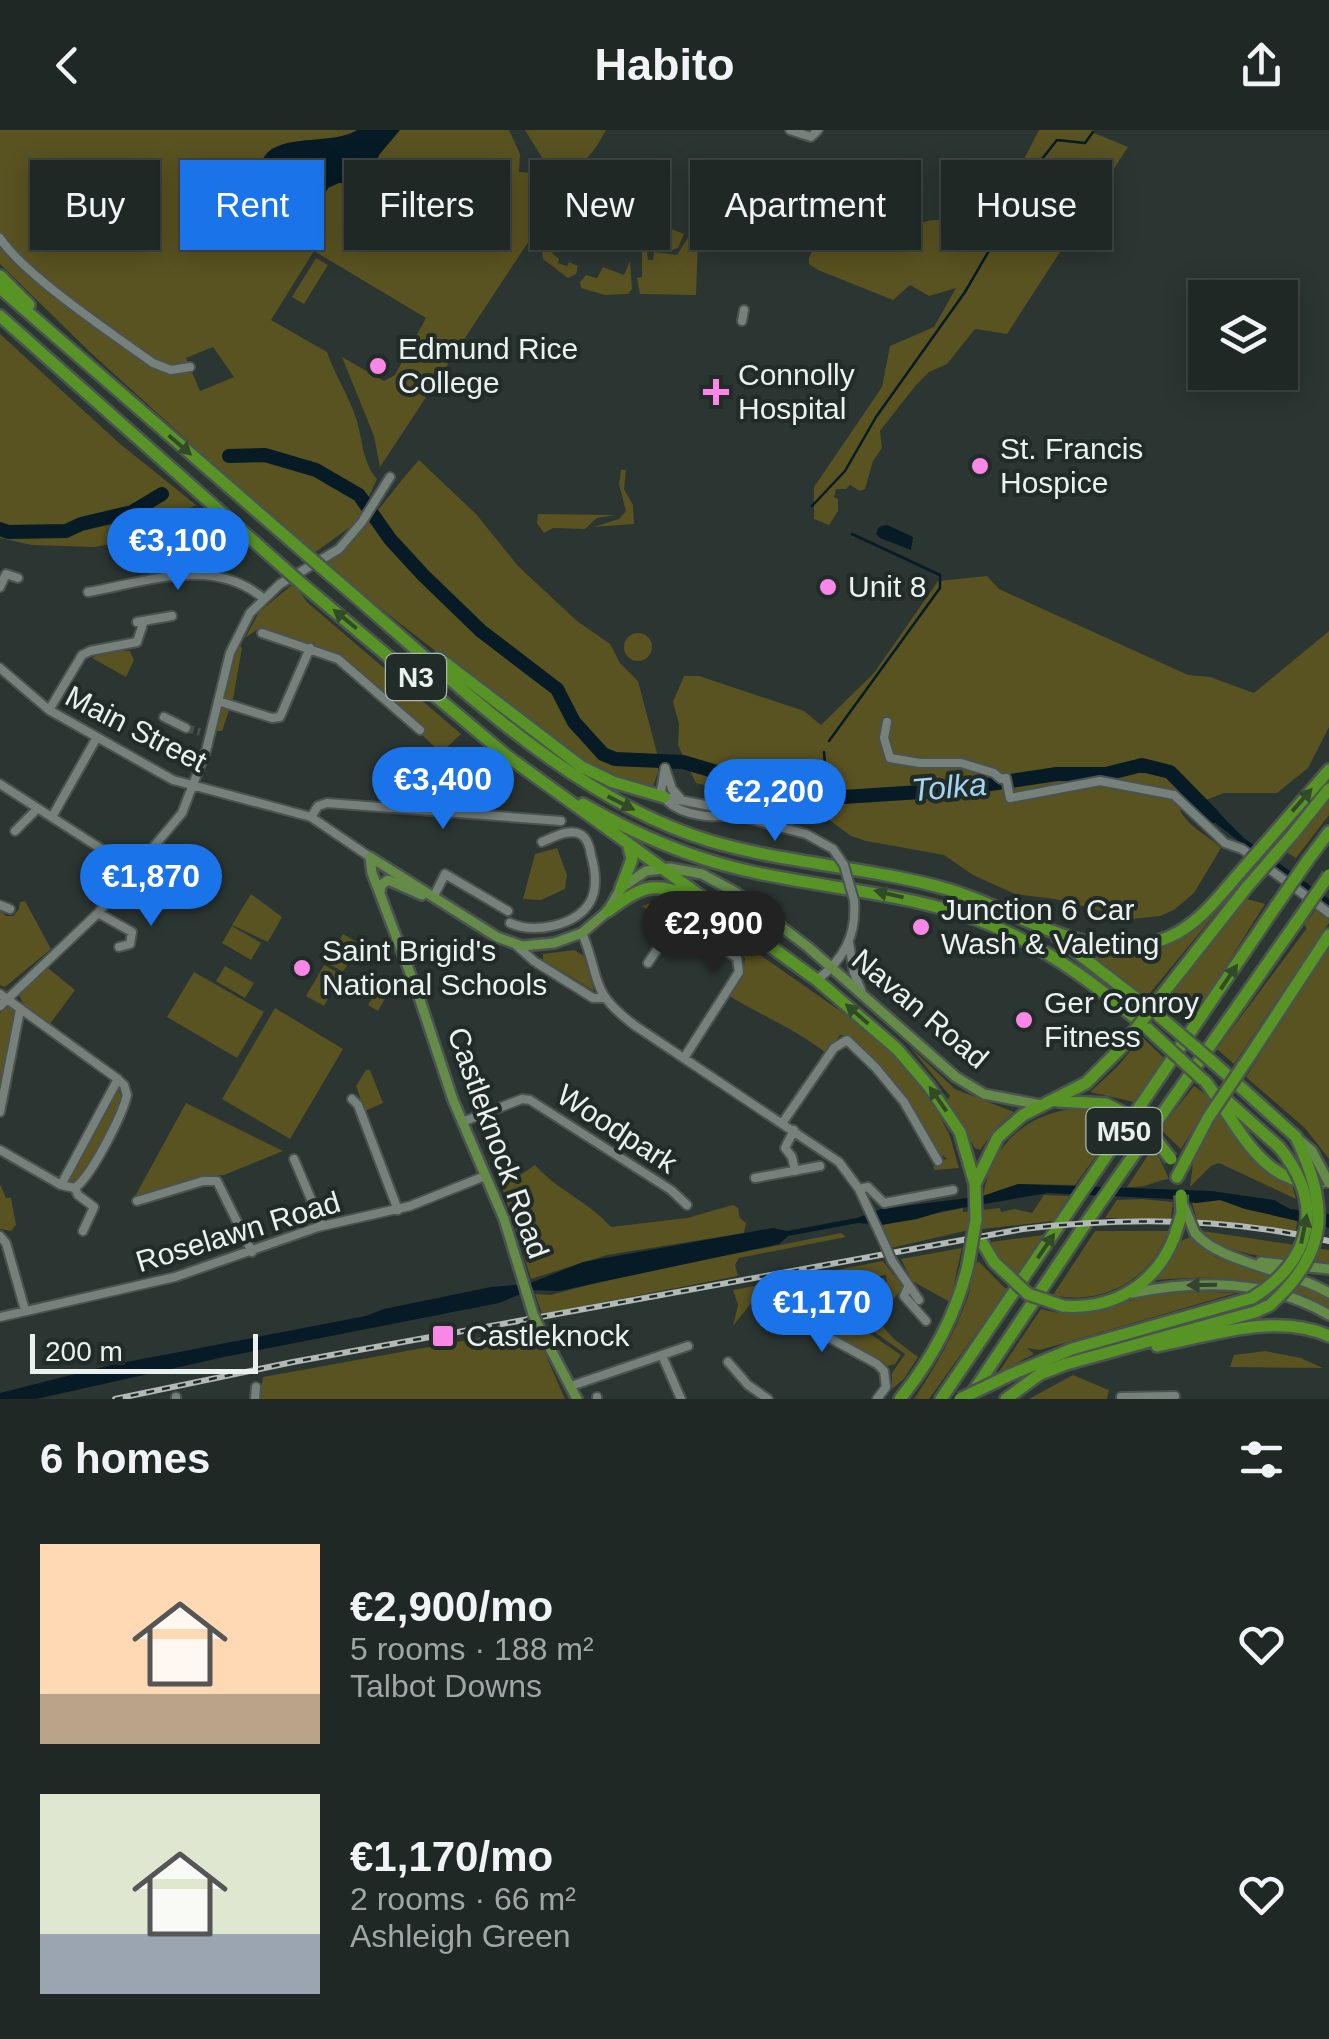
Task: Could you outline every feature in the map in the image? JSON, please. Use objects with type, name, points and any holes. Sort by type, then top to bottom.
[{"type":"highway","points":[[0,276],[106,382]]},
{"type":"highway","name":"N3","points":[[0,288],[351,593],[541,752],[593,788],[652,818],[708,840],[768,856],[932,884],[1024,918],[1072,946],[1159,1016],[1296,1138]]},
{"type":"highway","name":"N3","points":[[0,316],[302,584],[528,770],[737,923]]},
{"type":"highway","points":[[0,326],[98,412],[122,428]]},
{"type":"highway","name":"N3","points":[[351,593],[582,766],[613,782],[664,796]]},
{"type":"highway","points":[[528,770],[609,818],[707,860],[778,877],[888,894],[994,926],[1046,952],[1094,983],[1148,1029],[1290,1160],[1308,1210],[1306,1229],[1292,1265],[1277,1282],[1252,1298],[1072,1349],[960,1399]]},
{"type":"highway","points":[[1024,918],[1098,946],[1134,948],[1171,936],[1185,928],[1236,877],[1329,770]]},
{"type":"highway","points":[[975,1189],[998,1137],[1013,1122],[1086,1084],[1121,1048],[1329,789]]},
{"type":"highway","name":"M50","points":[[941,1399],[1329,832]]},
{"type":"highway","points":[[620,888],[632,860],[628,844]]},
{"type":"highway","name":"M50","points":[[968,1399],[1329,875]]},
{"type":"highway","points":[[608,911],[634,892],[660,886],[688,894],[737,923]]},
{"type":"highway","name":"Navan Road","points":[[737,923],[817,980],[897,1048],[960,1132],[975,1189]]},
{"type":"highway","points":[[1179,1185],[1208,1118],[1327,938]]},
{"type":"highway","points":[[1204,1080],[1268,1167],[1290,1181],[1329,1182]]},
{"type":"highway","points":[[1047,1103],[1106,1104],[1142,1123],[1171,1158],[1182,1212],[1164,1260],[1132,1293]]},
{"type":"highway","points":[[1006,1399],[1052,1368],[1270,1306],[1305,1272],[1321,1233],[1320,1192],[1296,1138]]},
{"type":"highway","name":"N3","points":[[975,1189],[982,1242],[994,1262],[1028,1294],[1063,1306],[1090,1306],[1132,1293]]},
{"type":"highway","points":[[900,1399],[934,1352],[951,1319],[968,1265],[976,1219]]},
{"type":"highway","points":[[1121,1349],[1275,1326],[1298,1326],[1329,1336]]},
{"type":"main road","points":[[370,856],[516,945],[554,943],[582,933],[608,911],[620,888],[635,876],[658,868]]},
{"type":"main road","name":"Castleknock Road","points":[[370,856],[381,900],[462,1122],[504,1220],[541,1331],[577,1399]]},
{"type":"main road","name":"Navan Road","points":[[658,868],[686,870],[719,881],[861,990],[944,1068],[972,1088],[1001,1099],[1047,1103]]},
{"type":"main road","points":[[381,900],[381,885],[388,880],[421,895],[434,896]]},
{"type":"main road","points":[[1296,1138],[1312,1151],[1329,1182]]},
{"type":"main road","points":[[1179,1185],[1195,1233],[1218,1252],[1291,1274],[1329,1293]]},
{"type":"main road","points":[[1254,1263],[1329,1269]]},
{"type":"main road","points":[[1132,1293],[1185,1285],[1239,1285],[1280,1292],[1329,1315]]},
{"type":"street","points":[[790,130],[811,137],[818,130]]},
{"type":"street","points":[[0,238],[44,280],[154,362],[172,370],[190,367]]},
{"type":"street","points":[[742,321],[744,310]]},
{"type":"street","points":[[0,1006],[4,996],[98,914],[180,816],[210,734],[235,639],[250,612],[280,584],[338,549],[362,522],[390,477]]},
{"type":"street","points":[[0,588],[6,574],[18,578]]},
{"type":"street","points":[[93,591],[163,574],[183,574],[242,584],[263,598]]},
{"type":"street","points":[[50,710],[82,656],[90,651],[132,645],[140,638],[140,621],[172,616]]},
{"type":"street","points":[[262,633],[342,662],[420,730]]},
{"type":"street","points":[[218,701],[280,718],[310,648]]},
{"type":"street","name":"Main Street","points":[[0,668],[50,710],[173,780],[311,817],[370,856]]},
{"type":"street","points":[[164,717],[186,728]]},
{"type":"street","points":[[887,722],[884,738],[890,758],[920,763],[960,762],[994,773],[1006,778],[1010,798],[1100,781],[1174,794],[1225,842],[1242,849],[1329,913]]},
{"type":"street","points":[[200,732],[210,734]]},
{"type":"street","points":[[52,817],[96,739]]},
{"type":"street","points":[[681,800],[672,789],[665,768],[661,791],[676,808],[720,817],[730,814]]},
{"type":"street","points":[[0,784],[102,850],[130,876]]},
{"type":"street","points":[[664,796],[721,808],[730,814],[806,834],[834,850],[844,865],[856,915],[849,943],[833,968],[817,980]]},
{"type":"street","points":[[311,817],[318,806],[328,803],[561,821]]},
{"type":"street","points":[[16,831],[38,809]]},
{"type":"street","points":[[550,820],[554,837]]},
{"type":"street","points":[[510,924],[521,928],[553,925],[579,914],[592,898],[595,876],[585,838],[575,833],[542,842]]},
{"type":"street","points":[[434,896],[444,874],[508,911]]},
{"type":"street","points":[[98,914],[132,932],[130,944],[118,946]]},
{"type":"street","points":[[648,963],[674,926],[683,923],[737,958],[740,964],[739,972],[684,1058]]},
{"type":"street","points":[[582,933],[604,998],[634,1025],[839,1162],[858,1189],[892,1261],[919,1300]]},
{"type":"street","points":[[849,943],[861,990]]},
{"type":"street","points":[[516,945],[593,998],[604,998]]},
{"type":"street","points":[[4,996],[118,1079],[127,1090],[126,1101],[82,1183],[75,1188]]},
{"type":"street","points":[[0,1112],[20,1010]]},
{"type":"street","points":[[782,1122],[834,1048],[847,1040],[904,1102],[938,1161]]},
{"type":"street","points":[[61,1184],[118,1079]]},
{"type":"street","points":[[352,1099],[358,1105],[398,1210]]},
{"type":"street","name":"Woodpark","points":[[462,1122],[522,1099],[530,1100],[687,1204]]},
{"type":"street","points":[[794,1130],[785,1148],[792,1156],[795,1170]]},
{"type":"street","points":[[0,1150],[75,1188],[94,1207],[83,1231]]},
{"type":"street","points":[[294,1159],[322,1225]]},
{"type":"street","points":[[754,1178],[820,1166]]},
{"type":"street","name":"Roselawn Road","points":[[0,1317],[177,1276],[322,1225],[398,1210],[486,1176]]},
{"type":"street","points":[[137,1202],[202,1181],[218,1181],[252,1252]]},
{"type":"street","points":[[858,1189],[868,1187],[884,1203],[953,1190]]},
{"type":"street","points":[[0,1236],[6,1242],[25,1310]]},
{"type":"street","points":[[908,1287],[904,1296],[926,1321]]},
{"type":"street","points":[[788,1304],[818,1331],[884,1371],[886,1386],[877,1399]]},
{"type":"street","points":[[571,1386],[688,1346]]},
{"type":"street","points":[[664,1360],[681,1399]]},
{"type":"street","points":[[728,1362],[768,1399]]},
{"type":"street","points":[[254,1399],[256,1386]]},
{"type":"street","points":[[1121,1396],[1175,1396]]},
{"type":"shaded area","points":[[0,130],[509,130],[520,154],[519,172],[530,173],[530,239],[380,467],[374,436],[342,357],[384,381],[395,375],[426,318],[314,251],[271,320],[327,352],[377,479],[357,522],[313,554],[92,354],[0,264]],"holes":[[[213,347],[234,377],[200,391],[186,358]]]},
{"type":"shaded area","points":[[525,130],[606,130],[586,160],[544,160]]},
{"type":"shaded area","points":[[1039,130],[1094,130],[1128,147],[1112,172],[1112,160],[1024,160]]},
{"type":"shaded area","points":[[940,220],[941,250],[1061,250],[1007,334],[975,329],[947,364],[929,372],[916,385],[880,431],[882,448],[873,461],[865,489],[860,491],[850,485],[836,489],[838,511],[829,525],[814,519],[814,487],[882,387],[890,346],[934,327],[956,288],[929,296],[910,285],[893,300],[818,270],[809,264],[809,258],[812,250],[921,250],[921,223]]},
{"type":"shaded area","points":[[670,229],[684,234],[678,248],[672,250]]},
{"type":"shaded area","points":[[690,236],[690,250],[698,250],[696,295],[640,294],[637,278],[642,277],[642,250],[647,252],[648,260],[653,260],[654,252],[677,255]]},
{"type":"shaded area","points":[[542,250],[553,250],[558,263],[578,266],[576,274],[568,278],[543,259]]},
{"type":"shaded area","points":[[316,258],[328,265],[304,304],[292,297]]},
{"type":"shaded area","points":[[630,261],[632,289],[628,294],[605,295],[581,288],[580,282],[586,275],[597,278],[603,267],[624,275]]},
{"type":"shaded area","points":[[0,334],[119,443],[196,505],[122,542],[95,547],[32,545],[0,538]]},
{"type":"shaded area","points":[[419,460],[476,514],[518,566],[577,621],[610,644],[620,663],[638,681],[658,757],[653,787],[608,773],[566,749],[323,563],[363,528]]},
{"type":"shaded area","points":[[621,470],[626,470],[624,489],[633,505],[634,524],[593,527],[619,519],[626,511],[619,484]]},
{"type":"shaded area","points":[[538,514],[615,515],[597,518],[585,529],[553,528],[544,533],[537,523]]},
{"type":"shaded area","points":[[987,576],[999,589],[1188,675],[1210,677],[1254,693],[1329,631],[1329,727],[1308,768],[1277,793],[1224,793],[1180,810],[1221,848],[1194,893],[1174,910],[1132,919],[1055,899],[1015,894],[973,875],[944,855],[866,841],[851,836],[817,811],[696,783],[678,745],[679,724],[673,702],[684,676],[699,676],[804,711],[821,725],[874,673],[938,581]]},
{"type":"shaded area","points":[[293,584],[308,603],[461,734],[441,753],[422,735],[424,730],[337,654],[261,627],[245,638],[259,612]]},
{"type":"shaded area","points":[[638,633],[648,637],[652,647],[648,657],[638,661],[628,657],[624,647],[628,637]]},
{"type":"shaded area","points":[[238,643],[242,648],[233,699],[222,731],[214,731]]},
{"type":"shaded area","points":[[105,651],[130,651],[134,660],[126,677],[92,658]]},
{"type":"shaded area","points":[[1329,798],[1329,815],[1296,858],[1284,851]]},
{"type":"shaded area","points":[[557,848],[567,875],[565,889],[541,900],[523,899],[535,854]]},
{"type":"shaded area","points":[[1235,890],[1145,999],[1077,944],[1126,955],[1165,947],[1200,924]]},
{"type":"shaded area","points":[[251,894],[282,917],[268,942],[232,925]]},
{"type":"shaded area","points":[[1244,898],[1265,904],[1198,1010],[1183,1012],[1171,999],[1171,990]]},
{"type":"shaded area","points":[[25,901],[51,949],[5,987],[0,985],[0,910],[13,916],[20,902]]},
{"type":"shaded area","points":[[642,906],[683,906],[716,924],[869,1031],[897,1058],[935,1107],[950,1136],[959,1168],[935,1170],[933,1167],[947,1158],[937,1153],[919,1116],[851,1037],[840,1035],[826,1053],[728,995],[743,973],[745,958],[687,920],[677,919],[669,925]]},
{"type":"shaded area","points":[[1317,908],[1329,917],[1329,923],[1234,1064],[1217,1049],[1307,928],[1304,925]]},
{"type":"shaded area","points":[[232,926],[261,943],[251,960],[222,943]]},
{"type":"shaded area","points":[[343,934],[360,944],[343,972],[326,962]]},
{"type":"shaded area","points":[[1329,946],[1329,1159],[1305,1128],[1246,1077]]},
{"type":"shaded area","points":[[574,950],[584,956],[594,991],[543,960],[543,954]]},
{"type":"shaded area","points":[[324,965],[342,975],[324,1006],[306,996]]},
{"type":"shaded area","points":[[225,966],[254,983],[245,998],[216,981]]},
{"type":"shaded area","points":[[48,968],[75,990],[50,1024],[23,1004],[19,995]]},
{"type":"shaded area","points":[[194,972],[264,1012],[237,1058],[167,1017]]},
{"type":"shaded area","points":[[385,975],[395,981],[378,1011],[368,1005]]},
{"type":"shaded area","points":[[8,1004],[16,1013],[0,1095],[0,1013]]},
{"type":"shaded area","points":[[275,1008],[343,1049],[290,1139],[222,1099]]},
{"type":"shaded area","points":[[1142,1037],[1165,1059],[1134,1102],[1090,1092],[1117,1067]]},
{"type":"shaded area","points":[[909,1046],[955,1089],[1014,1112],[980,1150],[975,1148],[947,1099],[950,1096]]},
{"type":"shaded area","points":[[366,1070],[370,1070],[383,1103],[365,1111],[356,1086]]},
{"type":"shaded area","points":[[117,1086],[123,1101],[82,1178],[66,1182]]},
{"type":"shaded area","points":[[1194,1086],[1212,1099],[1181,1149],[1160,1129]]},
{"type":"shaded area","points":[[186,1103],[283,1151],[224,1175],[134,1198]]},
{"type":"shaded area","points":[[1078,1108],[1122,1120],[1075,1185],[1018,1184],[983,1196],[994,1161],[1014,1135],[1042,1117]]},
{"type":"shaded area","points":[[1221,1110],[1259,1164],[1292,1184],[1296,1199],[1219,1163],[1190,1187],[1194,1155]]},
{"type":"shaded area","points":[[1154,1146],[1169,1179],[1127,1187]]},
{"type":"shaded area","points":[[535,1165],[611,1227],[687,1218],[733,1205],[746,1223],[744,1233],[607,1255],[531,1279],[502,1187]]},
{"type":"shaded area","points":[[0,1184],[6,1198],[11,1198],[16,1225],[11,1231],[0,1229]]},
{"type":"shaded area","points":[[1044,1195],[1069,1196],[1053,1221],[965,1231],[891,1248],[881,1225],[963,1208],[963,1212],[1000,1208],[1001,1212],[1015,1209],[1032,1213]]},
{"type":"shaded area","points":[[1117,1200],[1173,1202],[1171,1218],[1105,1218]]},
{"type":"shaded area","points":[[1191,1200],[1220,1200],[1297,1221],[1296,1231],[1197,1220]]},
{"type":"shaded area","points":[[1095,1231],[1168,1231],[1150,1263],[1122,1286],[1089,1297],[1053,1295]]},
{"type":"shaded area","points":[[1202,1231],[1329,1250],[1329,1265],[1243,1252]]},
{"type":"shaded area","points":[[841,1233],[846,1237],[739,1258],[735,1265],[738,1276],[542,1314],[535,1294],[551,1295],[626,1275]]},
{"type":"shaded area","points":[[1043,1235],[1017,1276],[998,1257],[991,1242]]},
{"type":"shaded area","points":[[1190,1237],[1215,1257],[1310,1288],[1329,1300],[1329,1308],[1288,1290],[1246,1280],[1157,1280],[1181,1241]]},
{"type":"shaded area","points":[[962,1248],[950,1302],[912,1281],[901,1259]]},
{"type":"shaded area","points":[[883,1261],[903,1287],[877,1320],[918,1357],[904,1379],[892,1389],[892,1373],[905,1354],[873,1331],[869,1321],[888,1298],[886,1275],[783,1292],[760,1292],[733,1326],[738,1305],[733,1290]]},
{"type":"shaded area","points":[[978,1261],[1007,1290],[929,1399],[914,1399],[956,1325]]},
{"type":"shaded area","points":[[884,1278],[885,1296],[865,1321],[869,1333],[901,1355],[888,1366],[817,1325],[790,1295]]},
{"type":"shaded area","points":[[1236,1293],[1040,1350],[1027,1348],[1034,1354],[998,1373],[1041,1309],[1084,1313],[1158,1295]]},
{"type":"shaded area","points":[[534,1328],[565,1399],[259,1399],[263,1377]]},
{"type":"shaded area","points":[[1265,1351],[1301,1358],[1323,1368],[1230,1367],[1234,1355]]},
{"type":"shaded area","points":[[1073,1375],[1109,1390],[1107,1399],[1029,1399]]},
{"type":"water","points":[[357,130],[400,130],[378,160],[344,160],[344,183],[328,188],[324,196],[324,160],[263,160],[276,147],[288,143]]},
{"type":"water","points":[[887,525],[913,537],[911,550],[876,534],[879,527]]},
{"type":"water","points":[[1201,802],[1329,899],[1329,910],[1193,806]]},
{"type":"water","points":[[1018,1184],[1211,1191],[1274,1200],[1290,1209],[1329,1214],[1329,1228],[1220,1200],[1195,1203],[1048,1193],[881,1225],[858,1223],[788,1236],[779,1244],[559,1291],[530,1290],[499,1303],[36,1399],[0,1399],[0,1393],[111,1365],[366,1316],[491,1287],[528,1284],[583,1262],[773,1228],[787,1231],[857,1218],[881,1209],[983,1196]]},
{"type":"waterway","points":[[812,506],[845,471],[876,417],[965,292],[1042,159],[1057,140],[1085,143],[1093,132]]},
{"type":"waterway","name":"Tolka","points":[[229,456],[265,455],[316,470],[359,495],[390,539],[423,575],[481,631],[557,689],[574,722],[603,754],[615,759],[683,762],[781,791],[828,798],[951,790],[1057,774],[1106,774],[1142,765],[1170,772],[1213,816]]},
{"type":"waterway","name":"Tolka","points":[[0,529],[66,531],[132,512],[162,494]]},
{"type":"waterway","points":[[829,741],[940,588],[940,575],[852,534]]},
{"type":"waterway","points":[[824,752],[828,798]]},
{"type":"tunnel","points":[[186,728],[200,732]]},
{"type":"railway","points":[[115,1399],[293,1362],[1023,1229],[1177,1222],[1254,1228],[1329,1241]]},
{"type":"place","name":"Edmund Rice College","points":[[378,366]]},
{"type":"place","name":"Connolly Hospital","points":[[716,392]]},
{"type":"place","name":"St. Francis Hospice","points":[[980,466]]},
{"type":"place","name":"Unit 8","points":[[828,587]]},
{"type":"place","name":"Junction 6 Car Wash & Valeting","points":[[921,927]]},
{"type":"place","name":"Saint Brigid's National Schools","points":[[302,968]]},
{"type":"place","name":"Ger Conroy Fitness","points":[[1024,1020]]},
{"type":"place","name":"Castleknock","points":[[443,1336]]}]
